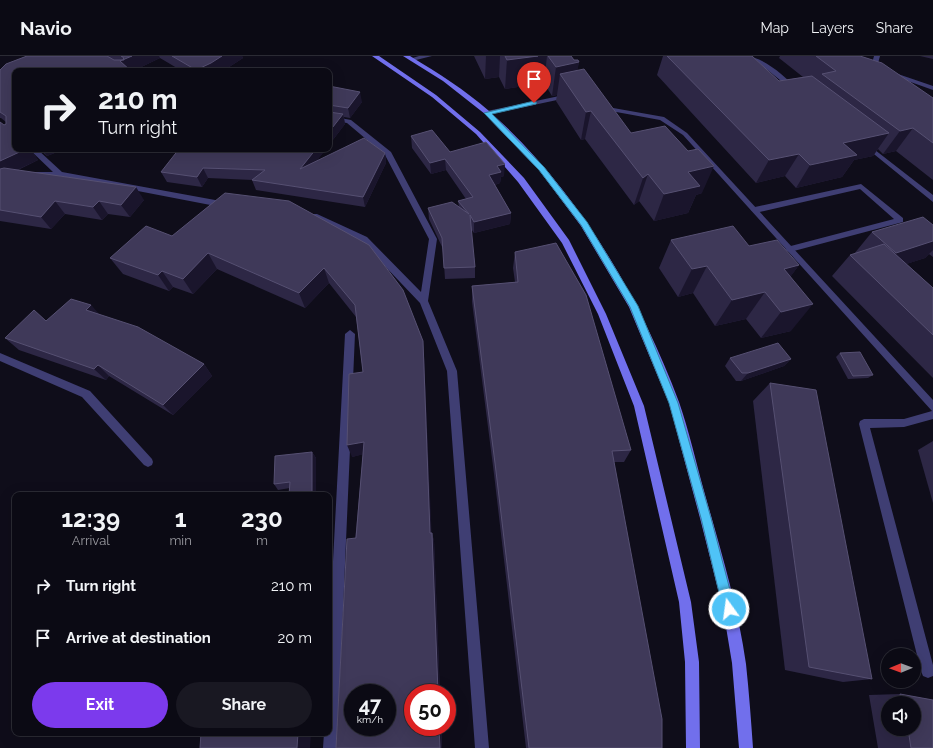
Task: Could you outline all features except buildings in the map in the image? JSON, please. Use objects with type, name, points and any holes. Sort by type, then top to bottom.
[{"type":"main road","points":[[375,56],[434,96],[473,128],[521,180],[566,242],[602,314],[639,406],[684,602],[692,662],[692,748]]},
{"type":"main road","points":[[409,58],[445,80],[487,113],[542,168],[584,224],[634,306],[674,403],[706,518],[729,609],[739,663],[746,748]]},
{"type":"street","points":[[409,58],[428,56]]},
{"type":"street","points":[[748,56],[760,62],[798,92]]},
{"type":"street","points":[[874,67],[877,56]]},
{"type":"street","points":[[866,66],[881,70]]},
{"type":"street","points":[[888,72],[933,88]]},
{"type":"street","points":[[487,113],[573,95]]},
{"type":"street","points":[[592,102],[604,110],[662,118],[685,134],[933,407]]},
{"type":"street","points":[[332,118],[349,121],[388,154],[433,239],[424,301]]},
{"type":"street","points":[[859,140],[933,199]]},
{"type":"street","points":[[36,152],[60,174]]},
{"type":"street","points":[[18,175],[60,174],[235,206]]},
{"type":"street","points":[[755,210],[861,186],[900,220],[790,249]]},
{"type":"street","points":[[302,214],[316,216],[364,239],[424,301],[452,371],[482,748]]},
{"type":"street","points":[[332,707],[350,334]]},
{"type":"street","points":[[0,357],[86,394],[148,462]]},
{"type":"street","points":[[928,671],[864,424],[904,423],[933,415]]},
{"type":"street","points":[[330,748],[331,736]]},
{"type":"route","points":[[534,103],[487,113],[542,168],[584,224],[634,306],[674,403],[706,518],[729,609]]}]
